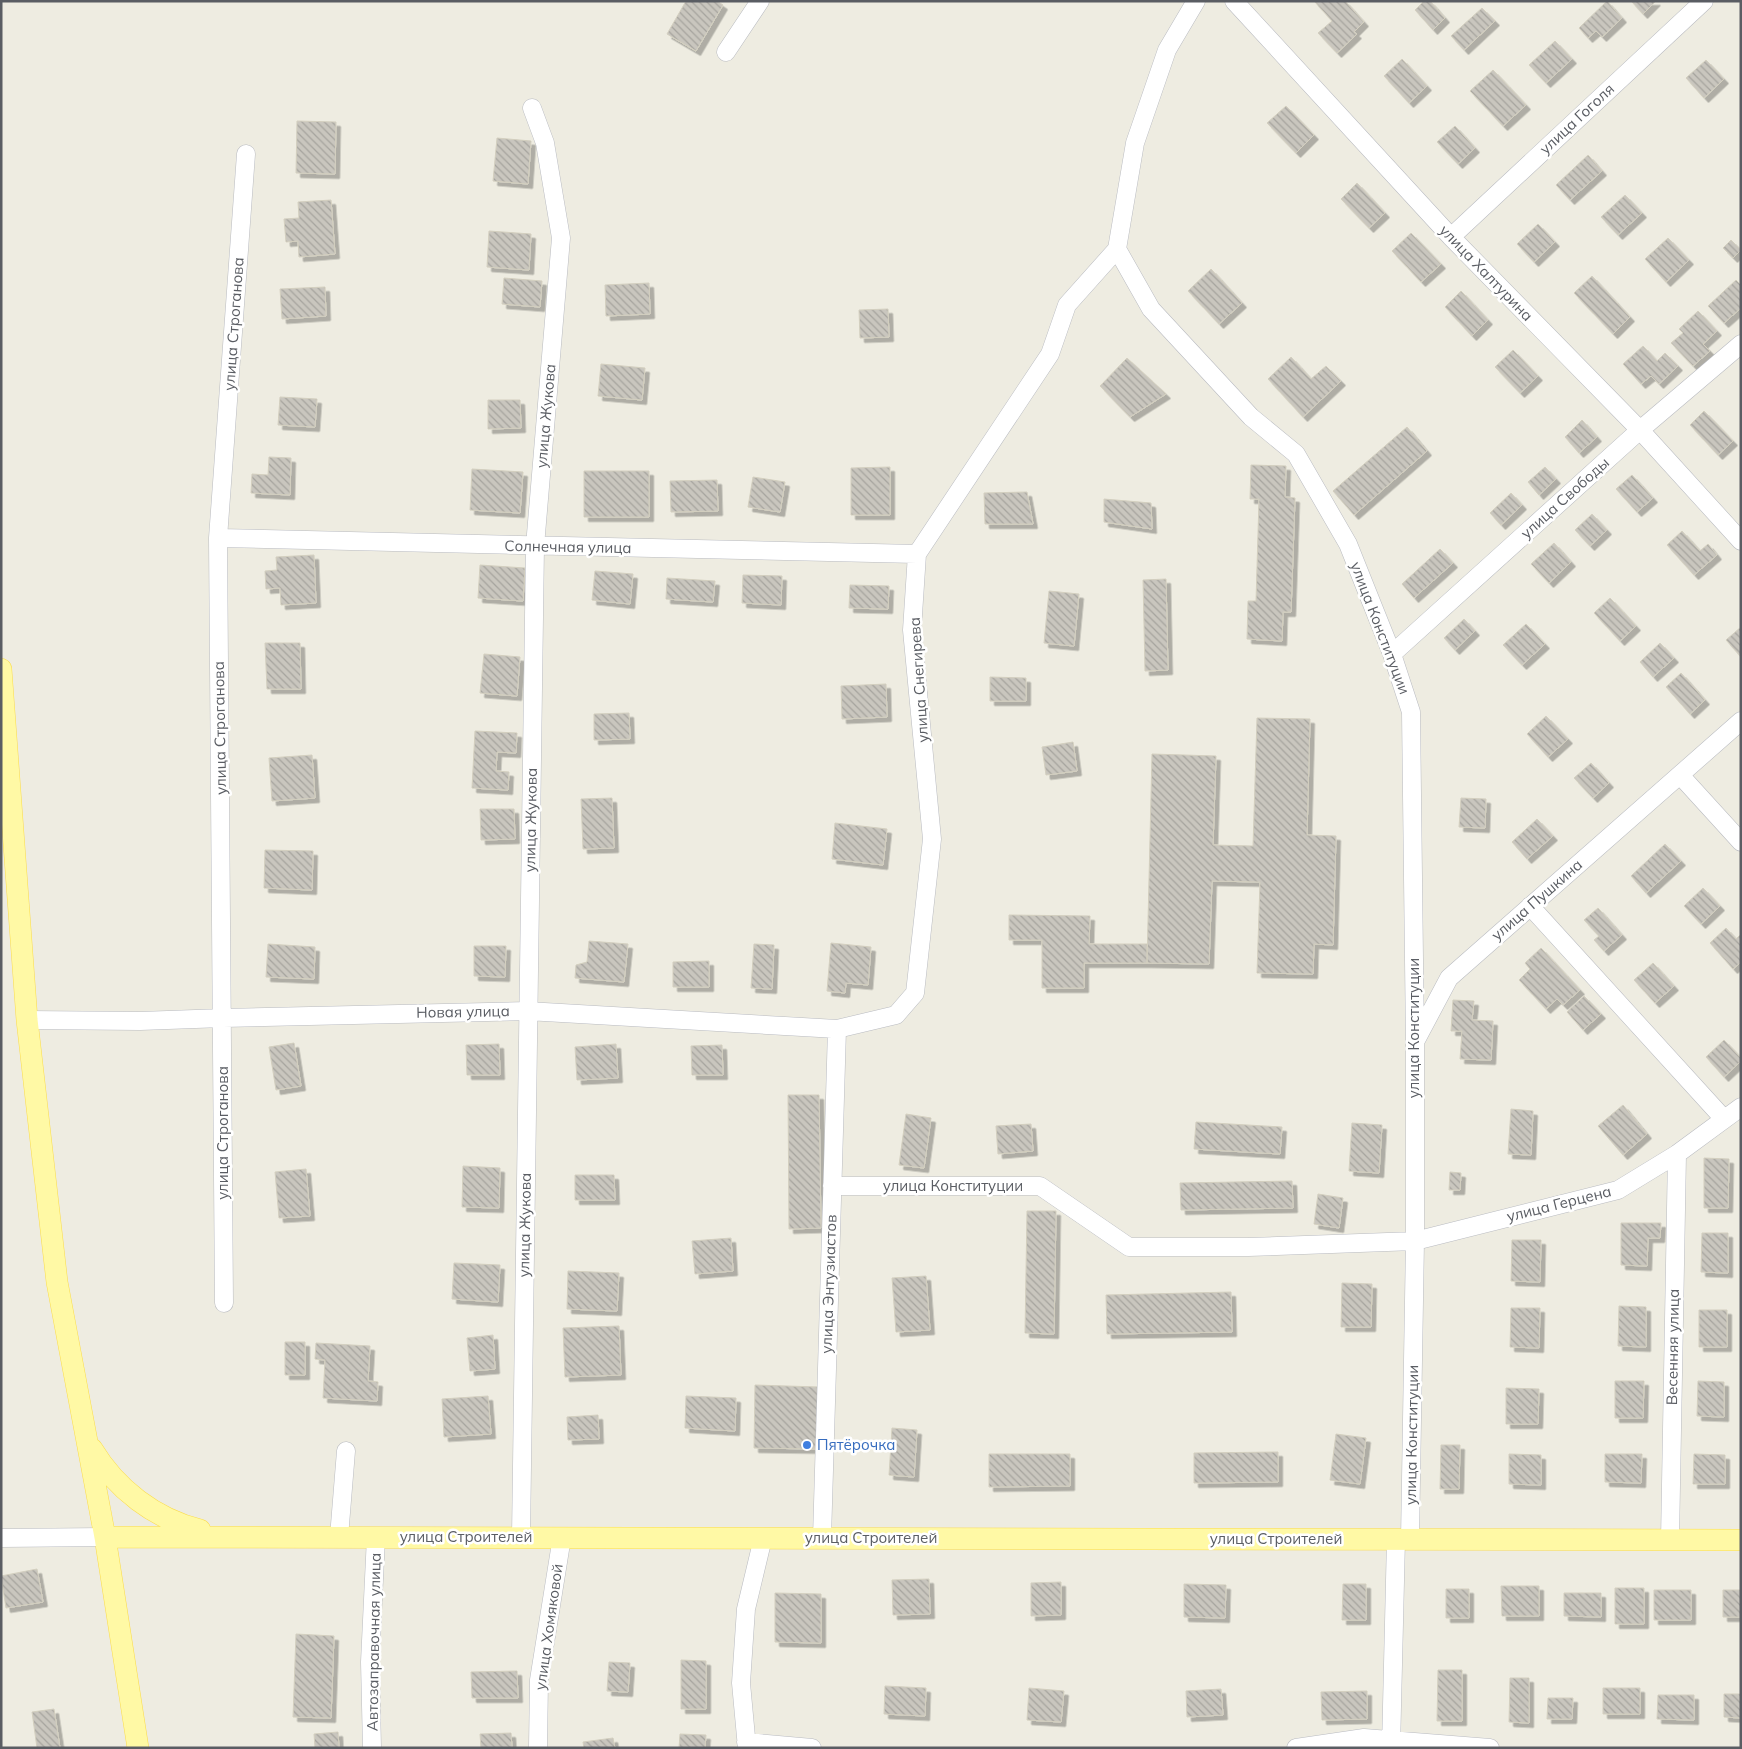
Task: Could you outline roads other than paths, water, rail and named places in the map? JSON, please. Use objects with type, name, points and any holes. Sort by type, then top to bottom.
[{"type":"main road","points":[[1,669],[28,1020],[57,1282],[105,1537],[138,1748]]},
{"type":"main road","points":[[86,1438],[112,1478],[136,1501],[184,1526],[227,1537]]},
{"type":"main road","name":"улица Строителей","points":[[105,1537],[1741,1540]]},
{"type":"street","points":[[726,52],[760,1]]},
{"type":"street","points":[[1117,249],[1135,143],[1167,50],[1196,1]]},
{"type":"street","name":"улица Халтурина","points":[[1234,1],[1451,237],[1640,430],[1741,541]]},
{"type":"street","name":"улица Гоголя","points":[[1451,237],[1704,1]]},
{"type":"street","name":"улица Жукова","points":[[521,1537],[535,546],[561,238],[545,144],[532,108]]},
{"type":"street","name":"улица Строганова","points":[[224,1303],[218,538],[246,154]]},
{"type":"street","name":"улица Снегирева","points":[[896,1015],[915,993],[932,839],[912,630],[917,554],[1050,354],[1067,305],[1117,249]]},
{"type":"street","name":"улица Конституции","points":[[1117,249],[1151,309],[1251,418],[1296,454],[1348,544],[1392,654],[1411,712],[1415,1042],[1415,1241],[1403,1539],[1391,1744]]},
{"type":"street","name":"улица Свободы","points":[[1392,654],[1640,430],[1741,344]]},
{"type":"street","name":"Солнечная улица","points":[[218,538],[917,554]]},
{"type":"street","name":"улица Пушкина","points":[[1415,1042],[1448,978],[1741,721]]},
{"type":"street","points":[[1680,775],[1741,842]]},
{"type":"street","points":[[1530,906],[1724,1119]]},
{"type":"street","name":"Новая улица","points":[[28,1020],[140,1021],[527,1011],[837,1029],[896,1015]]},
{"type":"street","name":"улица Энтузиастов","points":[[822,1538],[837,1029]]},
{"type":"street","name":"улица Герцена","points":[[1415,1241],[1618,1190],[1677,1154],[1741,1106]]},
{"type":"street","name":"Весенняя улица","points":[[1670,1540],[1677,1154]]},
{"type":"street","name":"улица Конституции","points":[[832,1186],[1040,1186],[1129,1247],[1248,1247],[1415,1241]]},
{"type":"street","points":[[339,1537],[346,1451]]},
{"type":"street","name":"улица Строителей","points":[[1,1538],[105,1537]]},
{"type":"street","name":"Автозаправочная улица","points":[[372,1748],[370,1662],[376,1537]]},
{"type":"street","name":"улица Хомяковой","points":[[538,1748],[539,1680],[562,1537]]},
{"type":"street","points":[[763,1538],[746,1609],[741,1683],[746,1745],[812,1748]]},
{"type":"street","points":[[1296,1748],[1364,1738],[1391,1744],[1490,1748]]},
{"type":"place","name":"Пятёрочка","points":[[807,1445]]}]
